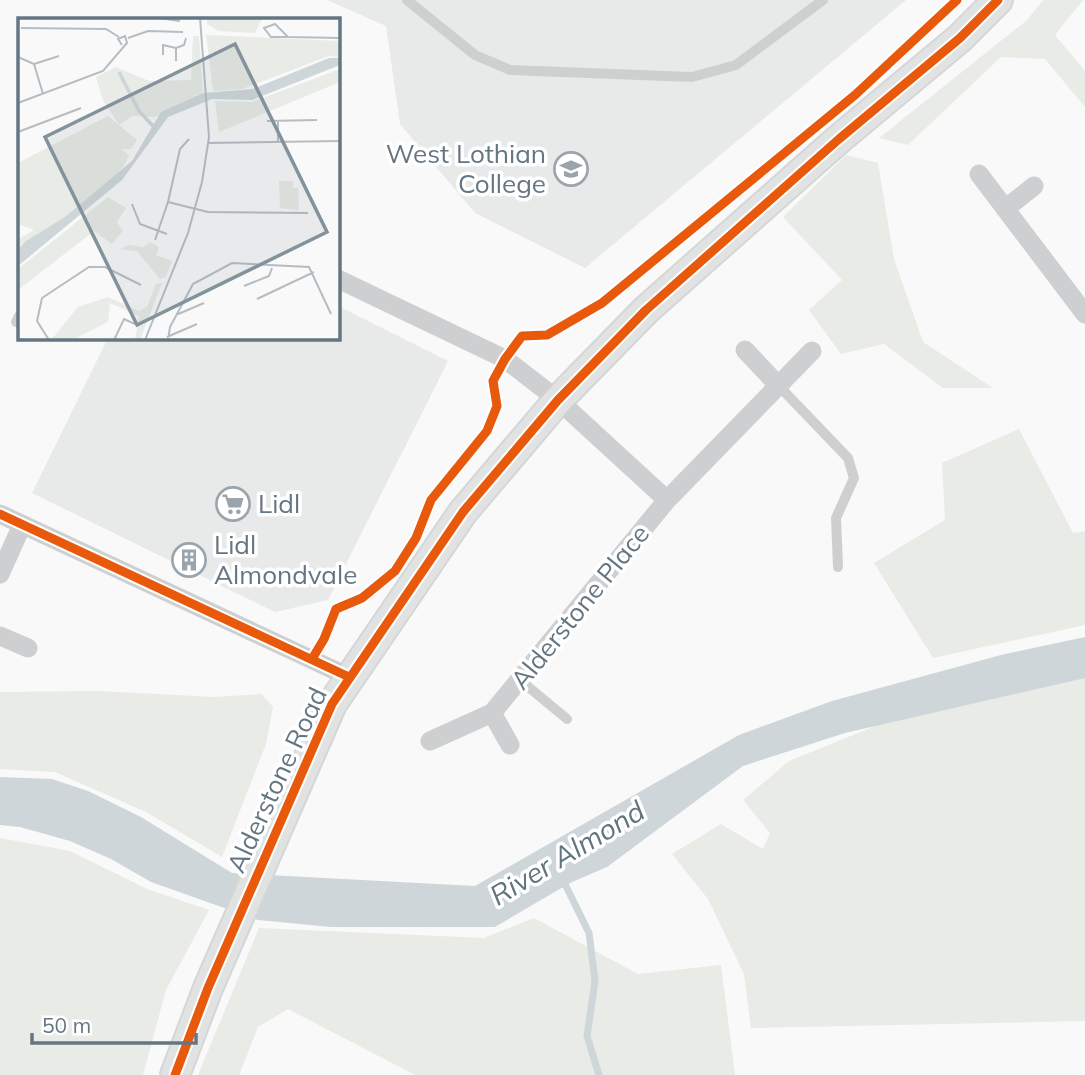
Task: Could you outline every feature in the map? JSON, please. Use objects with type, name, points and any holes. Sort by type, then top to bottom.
[{"type":"street","name":"Alderstone Road","points":[[175,1075],[208,988],[332,704],[463,512],[558,400],[646,310],[839,139],[960,38],[998,0]]},
{"type":"street","points":[[979,174],[1085,314]]},
{"type":"street","points":[[1005,209],[1034,186]]},
{"type":"street","name":"Alderstone Place","points":[[340,280],[505,359],[558,400],[667,500]]},
{"type":"street","points":[[745,350],[777,384]]},
{"type":"street","name":"Alderstone Place","points":[[430,741],[492,713],[667,500],[812,351]]},
{"type":"street","points":[[0,514],[349,677]]},
{"type":"street","points":[[0,574],[22,525]]},
{"type":"street","points":[[0,636],[28,648]]},
{"type":"street","name":"Alderstone Place","points":[[492,713],[510,745]]},
{"type":"lane","points":[[407,0],[475,55],[510,70],[692,77],[736,65],[823,0]]},
{"type":"lane","points":[[777,384],[848,458],[854,478],[836,518],[838,566]]},
{"type":"lane","points":[[520,680],[568,719]]},
{"type":"shaded area","name":"West Lothian College","points":[[327,0],[906,0],[585,268],[475,213],[400,124],[386,26]]},
{"type":"shaded area","points":[[1043,0],[1083,0],[1055,35],[1085,71],[1085,107],[1045,59],[1001,57],[908,145],[879,138],[1026,21]]},
{"type":"shaded area","points":[[846,155],[878,163],[894,259],[923,342],[993,388],[943,388],[884,344],[841,354],[809,310],[842,280],[783,217]]},
{"type":"shaded area","points":[[340,307],[448,361],[328,600],[275,612],[32,493],[107,340],[340,340]]},
{"type":"shaded area","points":[[1019,429],[1073,533],[1085,531],[1085,625],[933,658],[874,563],[945,520],[942,463]]},
{"type":"shaded area","points":[[1085,671],[1085,1021],[751,1028],[744,974],[708,899],[672,854],[721,824],[763,849],[770,833],[743,800],[789,761],[937,701]]},
{"type":"shaded area","points":[[98,691],[214,697],[262,694],[273,707],[266,744],[222,857],[148,813],[55,772],[0,769],[0,692]]},
{"type":"shaded area","points":[[0,838],[70,851],[147,889],[209,910],[166,990],[143,1075],[0,1075]]},
{"type":"shaded area","points":[[534,918],[638,974],[721,965],[735,1075],[415,1075],[288,1009],[258,1027],[239,1075],[198,1075],[259,928],[484,938]]},
{"type":"water","name":"River Almond","points":[[1085,637],[1085,678],[845,733],[743,766],[607,867],[570,883],[495,927],[331,927],[258,920],[151,882],[111,859],[70,841],[20,827],[0,825],[0,777],[52,779],[88,791],[141,817],[232,873],[475,886],[739,735],[832,701],[1001,655]]},
{"type":"waterway","name":"River Almond","points":[[562,878],[589,933],[595,981],[587,1036],[599,1075]]},
{"type":"cycle path","points":[[312,659],[324,639],[336,609],[362,598],[395,571],[416,538],[431,500],[487,431],[497,406],[493,381],[522,336],[547,335],[602,303],[855,95],[957,0]]},
{"type":"cycle path","points":[[175,1075],[208,988],[332,704],[463,512],[558,400],[646,310],[839,139],[960,38],[998,0]]},
{"type":"cycle path","points":[[0,514],[349,677]]},
{"type":"place","name":"West Lothian College","points":[[571,169]]},
{"type":"place","name":"Lidl","points":[[233,504]]},
{"type":"place","name":"Lidl Almondvale","points":[[189,560]]}]
